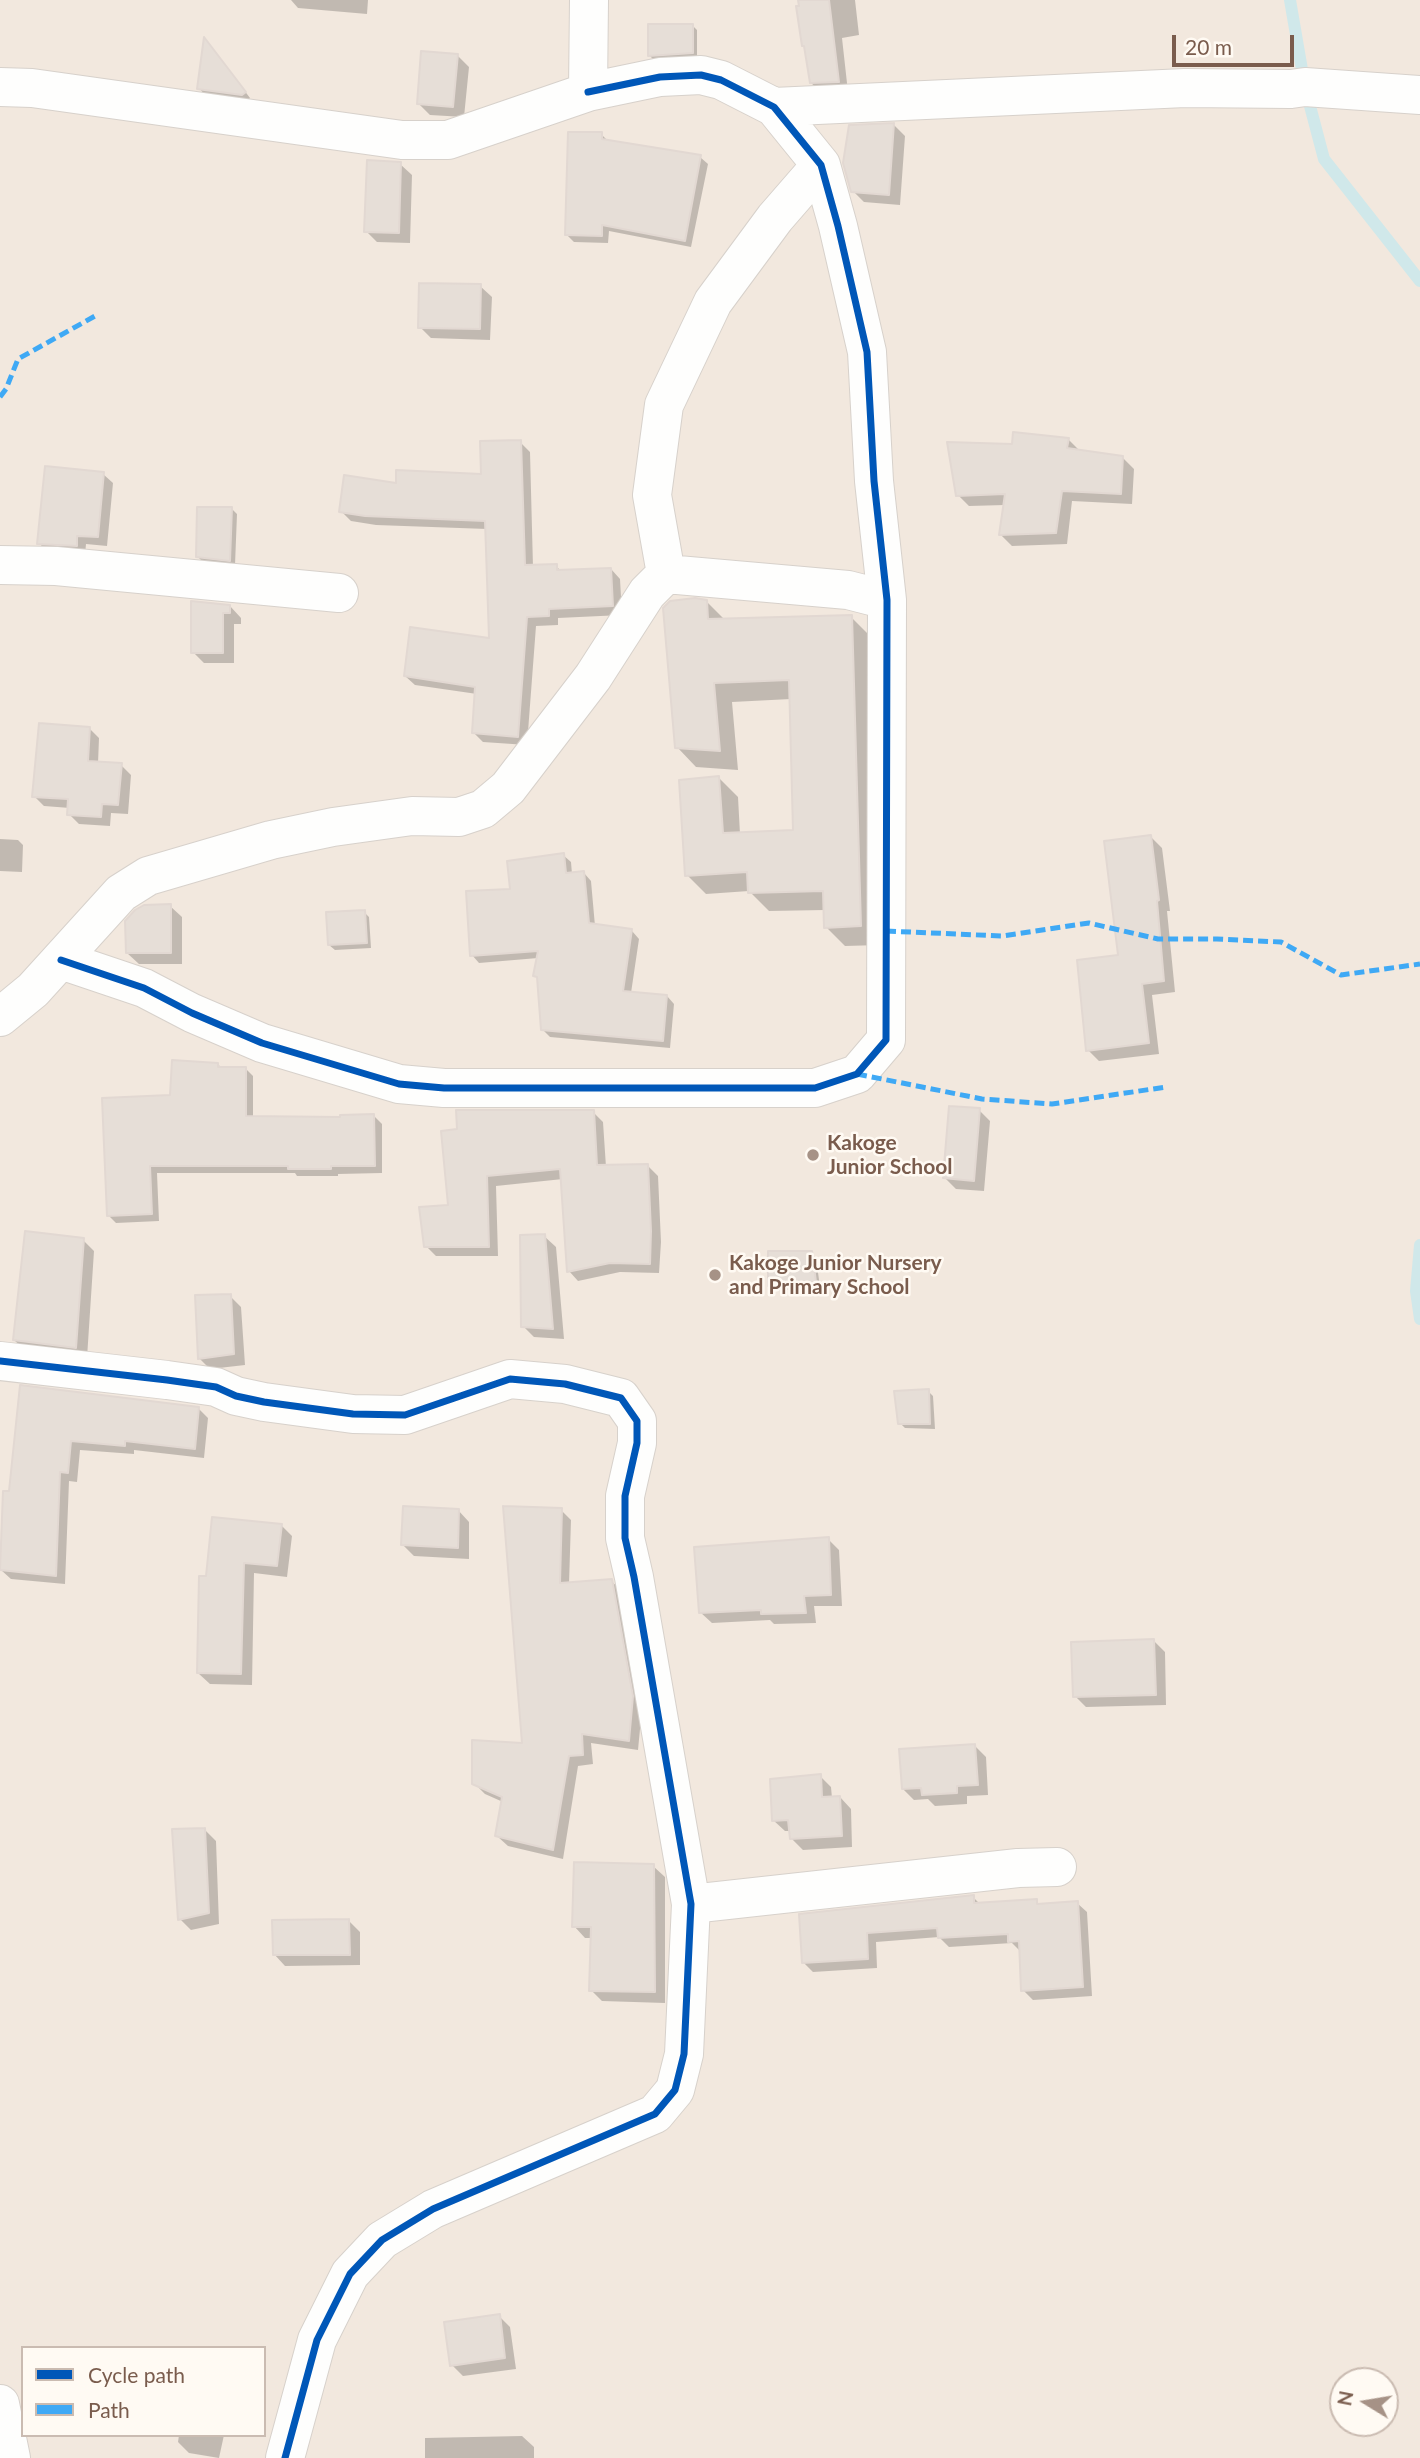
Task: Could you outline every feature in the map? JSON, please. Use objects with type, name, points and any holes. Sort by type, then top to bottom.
[{"type":"street","points":[[588,92],[589,0]]},
{"type":"street","points":[[0,88],[32,88],[402,140],[448,140],[588,92],[660,77],[701,75],[721,80],[774,107],[821,165],[867,352],[874,481],[887,600],[886,1040],[857,1074],[815,1088],[444,1088],[399,1084],[262,1042],[192,1013],[144,988],[61,960]]},
{"type":"street","points":[[774,107],[1185,88],[1305,87],[1420,95]]},
{"type":"street","points":[[666,574],[652,495],[664,405],[713,302],[775,218],[821,165]]},
{"type":"street","points":[[0,565],[56,566],[339,593]]},
{"type":"street","points":[[666,574],[848,590],[887,600]]},
{"type":"street","points":[[0,1017],[33,990],[121,892],[148,876],[271,840],[333,827],[412,816],[459,817],[483,809],[508,788],[593,677],[647,593],[666,574]]},
{"type":"street","points":[[0,1360],[192,1383],[216,1387],[236,1396],[264,1402],[353,1413],[405,1415],[510,1380],[565,1384],[621,1398],[637,1421],[637,1443],[625,1496],[625,1538],[691,1904],[684,2054],[675,2090],[655,2114],[433,2209],[382,2240],[350,2274],[317,2340],[285,2458]]},
{"type":"street","points":[[691,1904],[1018,1868],[1057,1867]]},
{"type":"street","points":[[0,2404],[11,2458]]},
{"type":"shaded area","points":[[0,0],[1420,0],[1420,2458],[0,2458]]},
{"type":"building","points":[[798,0],[829,0],[839,82],[810,83],[796,6],[799,6]]},
{"type":"building","points":[[648,24],[693,24],[693,53],[648,56]]},
{"type":"building","points":[[204,37],[246,92],[242,95],[197,89]]},
{"type":"building","points":[[421,51],[458,54],[453,107],[417,104]]},
{"type":"building","points":[[894,123],[889,195],[851,192],[843,163],[849,125]]},
{"type":"building","points":[[568,132],[602,132],[602,139],[701,155],[685,241],[602,225],[602,236],[565,235]]},
{"type":"building","points":[[367,160],[401,162],[399,233],[364,232]]},
{"type":"building","points":[[419,283],[481,284],[480,329],[418,328]]},
{"type":"building","points":[[1013,432],[1069,438],[1067,448],[1123,456],[1121,494],[1062,491],[1056,533],[999,535],[1005,494],[956,496],[947,442],[1012,444]]},
{"type":"building","points":[[521,440],[525,565],[557,564],[557,570],[611,568],[613,606],[549,609],[549,616],[527,617],[518,737],[472,733],[475,687],[404,676],[410,627],[489,638],[485,521],[365,516],[339,512],[344,475],[396,483],[396,470],[481,474],[480,441]]},
{"type":"building","points":[[45,466],[104,472],[98,537],[77,536],[77,546],[37,544]]},
{"type":"building","points":[[197,507],[232,507],[230,561],[196,557]]},
{"type":"building","points":[[695,598],[707,600],[708,619],[852,615],[861,926],[824,928],[823,891],[748,893],[747,872],[685,876],[679,780],[719,776],[723,833],[793,830],[789,680],[714,683],[720,751],[675,748],[663,608],[670,601]]},
{"type":"building","points":[[191,601],[230,605],[230,613],[223,613],[223,653],[191,653]]},
{"type":"building","points":[[39,723],[90,727],[88,761],[122,763],[118,805],[102,804],[101,817],[67,815],[68,799],[32,797]]},
{"type":"building","points":[[1151,835],[1159,900],[1164,981],[1142,984],[1149,1043],[1086,1051],[1077,960],[1118,955],[1104,841]]},
{"type":"building","points":[[564,853],[566,873],[584,871],[589,923],[632,929],[623,991],[667,995],[663,1041],[541,1030],[537,977],[533,976],[538,951],[470,956],[466,891],[510,889],[507,861]]},
{"type":"building","points":[[171,904],[171,953],[126,953],[125,921],[135,910],[144,905]]},
{"type":"building","points":[[365,910],[367,943],[328,945],[326,912]]},
{"type":"building","points":[[172,1060],[218,1063],[218,1067],[246,1067],[246,1116],[340,1117],[374,1114],[375,1166],[288,1169],[288,1166],[150,1166],[152,1214],[107,1216],[102,1098],[170,1095]]},
{"type":"building","points":[[949,1106],[980,1108],[974,1181],[943,1178]]},
{"type":"building","points":[[456,1110],[594,1110],[597,1165],[648,1164],[650,1264],[610,1263],[567,1272],[560,1169],[487,1176],[489,1247],[424,1247],[419,1207],[448,1205],[441,1131],[457,1129]]},
{"type":"building","points":[[25,1231],[84,1238],[76,1348],[13,1340]]},
{"type":"building","points":[[545,1234],[553,1329],[521,1327],[520,1235]]},
{"type":"building","points":[[768,1251],[812,1251],[816,1282],[768,1286]]},
{"type":"building","points":[[231,1294],[234,1354],[198,1359],[195,1295]]},
{"type":"building","points":[[20,1385],[199,1407],[195,1449],[125,1441],[125,1446],[71,1441],[68,1473],[60,1472],[56,1576],[0,1570],[3,1491],[9,1491]]},
{"type":"building","points":[[929,1389],[930,1424],[898,1424],[894,1391]]},
{"type":"building","points":[[403,1506],[459,1509],[458,1548],[401,1545]]},
{"type":"building","points":[[503,1506],[562,1508],[560,1583],[612,1579],[633,1696],[629,1741],[582,1734],[583,1755],[569,1756],[553,1850],[495,1836],[502,1797],[472,1784],[472,1740],[522,1743]]},
{"type":"building","points":[[212,1517],[282,1524],[277,1566],[244,1563],[241,1674],[197,1673],[199,1576],[206,1576]]},
{"type":"building","points":[[829,1537],[831,1595],[804,1596],[806,1613],[761,1614],[761,1610],[699,1613],[694,1547]]},
{"type":"building","points":[[1154,1639],[1156,1695],[1073,1697],[1071,1642]]},
{"type":"building","points":[[975,1744],[978,1785],[957,1786],[957,1793],[922,1795],[921,1788],[902,1789],[899,1749]]},
{"type":"building","points":[[821,1774],[822,1797],[840,1796],[842,1836],[790,1839],[788,1820],[772,1821],[770,1779]]},
{"type":"building","points":[[205,1828],[209,1913],[178,1920],[172,1829]]},
{"type":"building","points":[[574,1862],[654,1864],[655,1992],[589,1991],[591,1927],[572,1927]]},
{"type":"building","points":[[974,1895],[974,1903],[1037,1899],[1037,1904],[1078,1901],[1083,1987],[1021,1991],[1019,1941],[1008,1942],[1008,1934],[938,1938],[937,1928],[867,1933],[868,1959],[802,1963],[799,1914]]},
{"type":"building","points":[[349,1919],[350,1955],[273,1955],[272,1920]]},
{"type":"building","points":[[500,2314],[505,2358],[450,2366],[444,2322]]},
{"type":"waterway","points":[[1290,0],[1305,87],[1324,159],[1420,281]]},
{"type":"waterway","points":[[1420,1245],[1416,1291],[1420,1319]]},
{"type":"marked path","points":[[0,397],[18,359],[95,316]]},
{"type":"marked path","points":[[886,931],[1002,936],[1089,923],[1158,939],[1281,942],[1341,975],[1420,964]]},
{"type":"marked path","points":[[857,1074],[982,1099],[1052,1104],[1166,1087]]},
{"type":"cycle path","points":[[61,960],[144,988],[192,1013],[262,1043],[399,1084],[444,1088],[815,1088],[857,1074],[886,1040],[887,600],[874,481],[867,352],[821,165],[774,107],[721,80],[701,75],[660,77],[588,92]]},
{"type":"cycle path","points":[[0,1361],[216,1387],[236,1396],[264,1402],[353,1414],[405,1415],[510,1379],[565,1384],[621,1398],[637,1421],[637,1443],[625,1496],[625,1538],[691,1904],[684,2054],[675,2090],[655,2114],[433,2209],[382,2240],[350,2274],[317,2340],[285,2458]]},
{"type":"place","name":"Kakoge Junior School","points":[[813,1155]]},
{"type":"place","name":"Kakoge Junior Nursery and Primary School","points":[[715,1275]]}]
